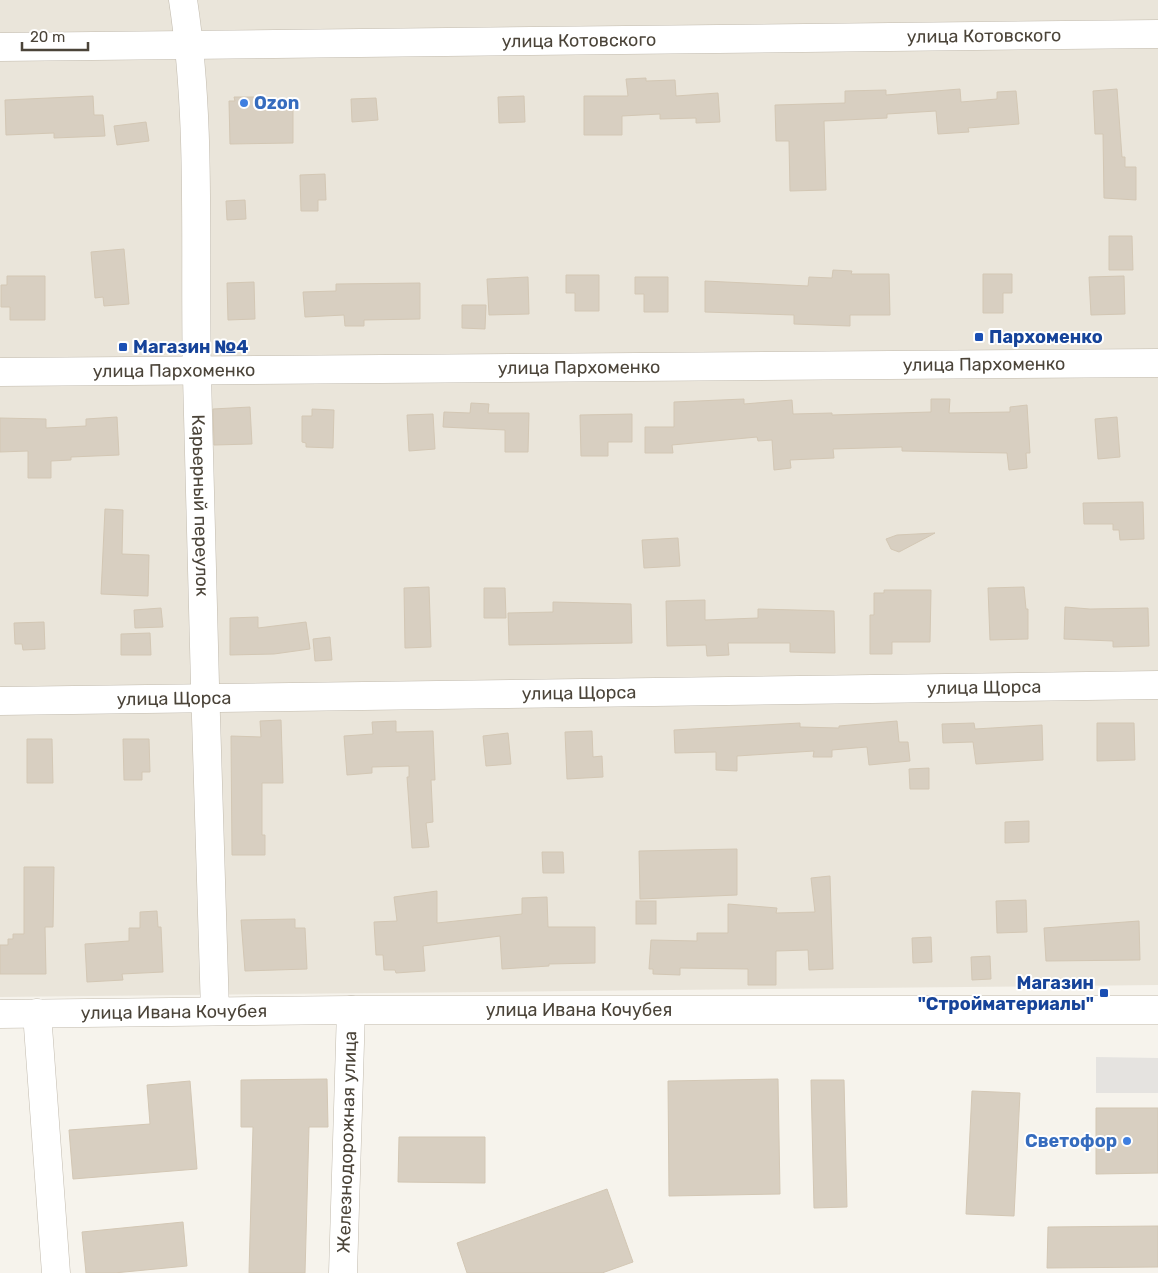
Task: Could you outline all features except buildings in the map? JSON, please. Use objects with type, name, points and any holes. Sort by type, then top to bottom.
[{"type":"street","name":"Карьерный переулок","points":[[182,0],[189,45],[196,122],[197,372],[215,1011]]},
{"type":"street","name":"улица Котовского","points":[[0,47],[1158,34]]},
{"type":"street","name":"улица Пархоменко","points":[[0,372],[197,372],[1158,363]]},
{"type":"street","name":"улица Щорса","points":[[0,701],[1158,684]]},
{"type":"street","name":"улица Ивана Кочубея","points":[[0,1014],[352,1010],[1158,1010]]},
{"type":"street","name":"Железнодорожная улица","points":[[343,1273],[352,1010]]},
{"type":"street","points":[[37,1013],[56,1273]]},
{"type":"shaded area","points":[[0,0],[1158,0],[1158,985],[0,997]]},
{"type":"shaded area","points":[[1096,1057],[1158,1058],[1158,1093],[1096,1093]]},
{"type":"place","name":"Ozon","points":[[244,103]]},
{"type":"place","name":"Пархоменко","points":[[979,337]]},
{"type":"place","name":"Магазин №4","points":[[123,347]]},
{"type":"place","name":"Магазин \"Стройматериалы\"","points":[[1104,993]]},
{"type":"place","name":"Светофор","points":[[1127,1141]]}]
